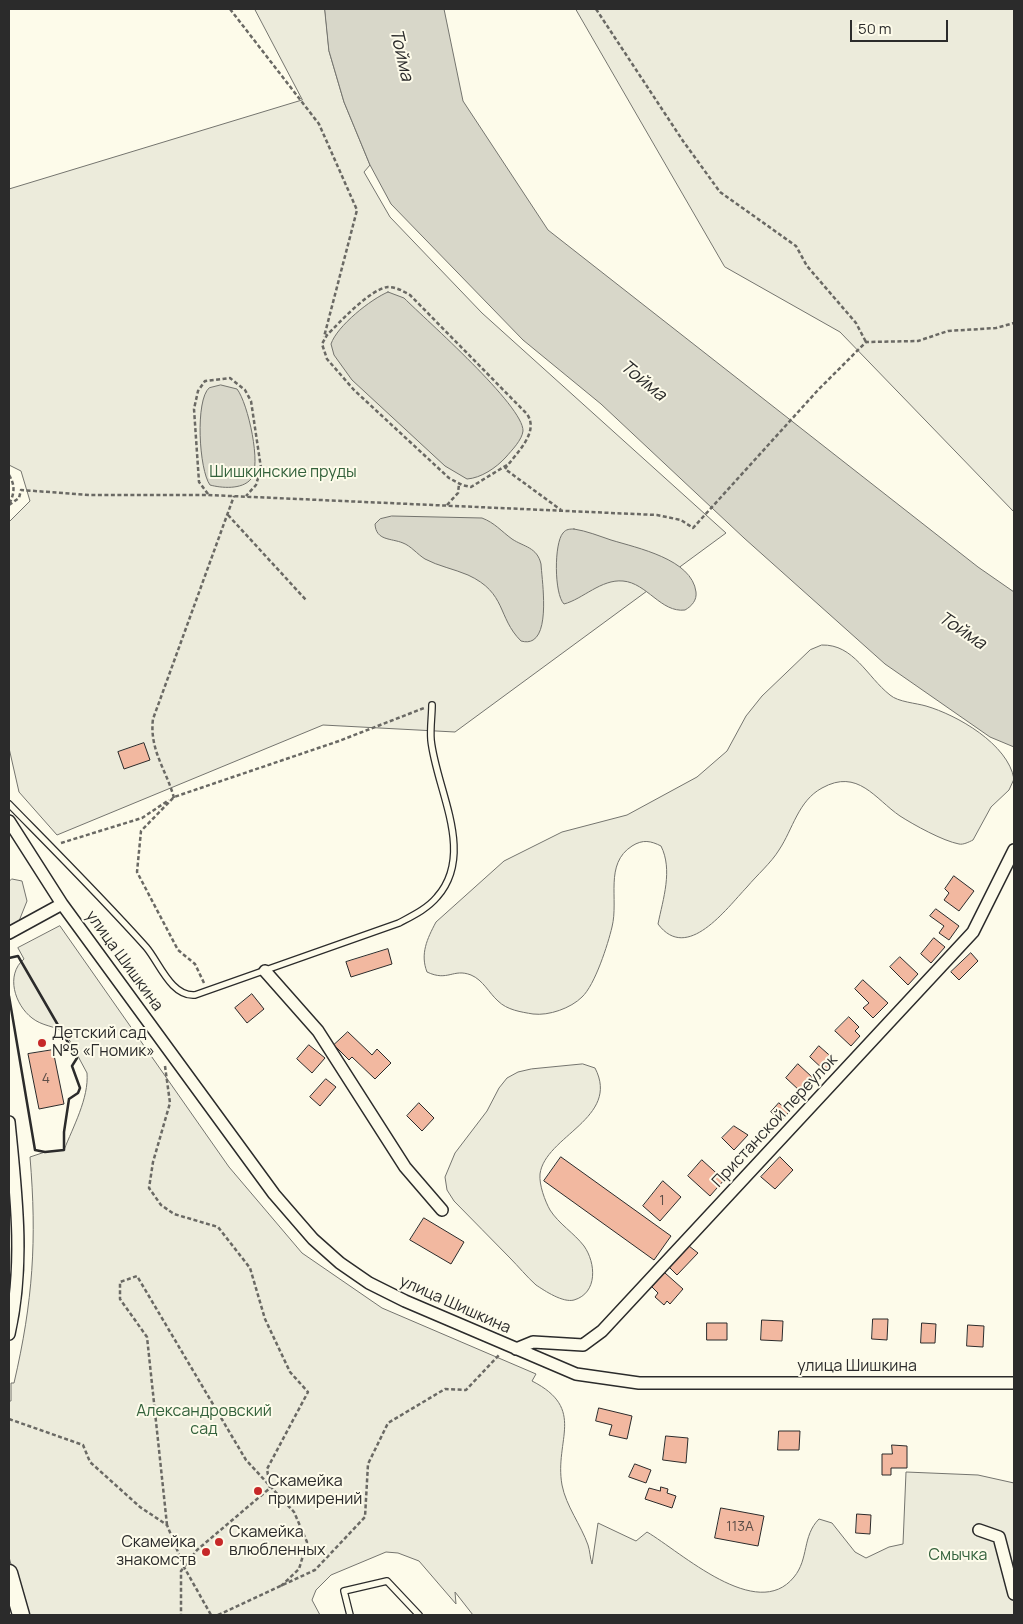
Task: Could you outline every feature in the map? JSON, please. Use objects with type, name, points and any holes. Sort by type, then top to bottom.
[{"type":"street","name":"улица Шишкина","points":[[9,821],[62,904],[274,1194],[313,1239],[340,1263],[369,1283],[405,1301],[576,1374],[638,1383],[1014,1383]]},
{"type":"street","name":"Пристанской переулок","points":[[516,1349],[533,1342],[584,1345],[602,1331],[973,932],[1014,850]]},
{"type":"street","points":[[9,933],[62,904]]},
{"type":"street","points":[[265,972],[318,1031],[405,1167],[442,1210]]},
{"type":"street","points":[[9,1122],[16,1201],[18,1265],[9,1334]]},
{"type":"street","points":[[979,1530],[999,1537],[1014,1594]]},
{"type":"street","points":[[9,1573],[21,1615]]},
{"type":"lane","points":[[9,804],[147,948],[175,987],[188,995],[208,991],[399,923],[424,909],[437,897],[452,872],[453,833],[431,740],[432,705]]},
{"type":"lane","points":[[350,1615],[344,1591],[387,1581],[419,1615]]},
{"type":"path","points":[[230,9],[319,124],[357,210],[322,344],[327,359],[354,390],[449,478],[459,484],[471,487],[507,465]]},
{"type":"path","points":[[596,9],[683,142],[720,192],[796,246],[808,266],[856,323],[866,342]]},
{"type":"path","points":[[322,344],[327,335],[372,294],[388,287],[396,288],[410,295],[531,419],[530,432],[505,469],[562,511]]},
{"type":"path","points":[[9,505],[19,498],[21,490],[90,495],[245,496],[657,515],[681,520],[693,528],[818,390],[866,342],[918,341],[948,331],[996,328],[1014,322]]},
{"type":"path","points":[[208,495],[199,482],[195,402],[204,381],[230,378],[245,390],[251,402],[261,468],[256,484],[245,496]]},
{"type":"path","points":[[9,474],[14,483],[14,493],[9,505]]},
{"type":"path","points":[[447,505],[458,493],[459,484]]},
{"type":"path","points":[[174,797],[156,756],[152,737],[153,719],[234,496]]},
{"type":"path","points":[[227,514],[306,600]]},
{"type":"path","points":[[51,847],[142,818],[174,797],[339,741],[432,705]]},
{"type":"path","points":[[174,797],[141,831],[137,872],[178,950],[195,964],[208,991]]},
{"type":"path","points":[[164,1063],[170,1103],[153,1162],[149,1188],[161,1205],[174,1214],[218,1227],[240,1254],[250,1268],[264,1319],[290,1372],[308,1392],[267,1469],[270,1488]]},
{"type":"path","points":[[210,1615],[184,1567],[167,1525],[147,1337],[120,1299],[120,1282],[138,1276],[246,1460],[294,1512],[307,1542],[299,1568],[281,1586]]},
{"type":"path","points":[[218,1615],[315,1570],[365,1518],[368,1464],[388,1422],[445,1389],[466,1390],[500,1354]]},
{"type":"path","points":[[9,1419],[83,1445],[90,1462],[140,1507],[167,1525]]},
{"type":"path","points":[[181,1615],[181,1571],[197,1550],[270,1488]]},
{"type":"green space","name":"Шишкинские пруды","points":[[255,9],[325,9],[329,51],[344,102],[370,165],[364,172],[390,217],[482,313],[726,533],[455,732],[323,725],[57,835],[19,792],[9,748],[9,522],[30,501],[21,471],[9,465],[9,189],[302,100]]},
{"type":"green space","points":[[576,9],[1014,9],[1014,512],[840,332],[725,267]]},
{"type":"green space","points":[[822,645],[833,646],[852,656],[893,697],[926,706],[952,716],[979,733],[1002,754],[1010,766],[1014,779],[1009,790],[991,807],[973,840],[961,844],[945,840],[900,816],[865,788],[846,782],[835,783],[822,788],[807,800],[772,860],[717,919],[693,935],[681,938],[669,935],[658,924],[667,875],[665,855],[661,846],[654,843],[640,842],[632,846],[623,854],[615,872],[614,916],[600,964],[587,991],[582,997],[566,1008],[539,1014],[510,1009],[495,998],[479,980],[471,975],[459,973],[440,976],[427,972],[424,953],[436,922],[504,861],[562,832],[627,815],[697,777],[727,751],[746,716],[762,696],[810,650]]},
{"type":"green space","points":[[12,879],[22,881],[27,901],[19,921],[9,926],[9,882]]},
{"type":"green space","name":"Александровский сад","points":[[60,926],[229,1167],[302,1253],[382,1308],[536,1374],[532,1381],[549,1392],[559,1403],[564,1414],[562,1485],[588,1545],[592,1564],[598,1523],[636,1541],[647,1532],[699,1567],[719,1579],[740,1588],[760,1592],[778,1589],[794,1577],[799,1570],[810,1533],[819,1519],[832,1523],[855,1552],[866,1558],[889,1547],[903,1544],[906,1472],[978,1475],[1014,1483],[1014,1615],[473,1615],[455,1592],[456,1604],[419,1561],[398,1553],[386,1552],[331,1575],[316,1590],[312,1600],[320,1615],[25,1615],[9,1557],[9,1401],[11,1401],[11,1383],[14,1383],[26,1325],[32,1270],[33,1216],[30,1157],[45,1152],[64,1150],[86,1092],[87,1073],[65,1032],[40,1023],[32,1018],[21,1006],[14,990],[14,981],[18,966],[24,959],[18,948]]},
{"type":"green space","points":[[583,1064],[595,1068],[600,1085],[598,1100],[579,1126],[554,1148],[545,1161],[540,1174],[540,1183],[550,1210],[584,1246],[591,1261],[592,1277],[587,1291],[574,1300],[565,1300],[554,1296],[533,1282],[454,1201],[447,1190],[445,1177],[455,1153],[487,1111],[499,1088],[507,1078],[518,1072],[531,1069]]},
{"type":"water","name":"Тойма","points":[[325,9],[444,9],[463,101],[548,230],[978,567],[1014,592],[1014,747],[990,737],[885,664],[744,538],[601,404],[523,340],[391,204],[370,165],[344,102],[329,51]]},
{"type":"water","points":[[388,292],[404,298],[452,343],[492,384],[519,419],[523,431],[519,441],[502,461],[488,472],[478,477],[467,479],[445,466],[352,380],[334,355],[331,344],[340,329],[364,307]]},
{"type":"water","points":[[221,385],[237,389],[245,407],[252,434],[255,461],[254,472],[247,483],[237,487],[210,485],[203,465],[200,435],[202,406],[209,388]]},
{"type":"water","points":[[392,516],[482,518],[512,539],[530,548],[539,558],[541,564],[544,599],[542,625],[538,635],[531,641],[521,641],[513,632],[496,597],[480,582],[468,575],[425,559],[406,544],[381,536],[375,524],[380,519]]},
{"type":"water","points":[[574,529],[648,551],[674,563],[685,571],[692,581],[696,592],[694,602],[685,610],[676,610],[661,603],[632,583],[615,581],[600,586],[564,604],[558,590],[556,568],[558,547],[564,532]]},
{"type":"building","points":[[144,743],[150,760],[124,769],[118,752]]},
{"type":"building","points":[[954,876],[974,891],[959,911],[944,900],[949,893],[945,889]]},
{"type":"building","points":[[936,909],[959,926],[949,940],[939,933],[944,926],[930,916]]},
{"type":"building","points":[[934,938],[945,947],[931,963],[921,954]]},
{"type":"building","points":[[388,949],[392,964],[351,977],[346,962]]},
{"type":"building","points":[[971,953],[978,961],[959,980],[951,972]]},
{"type":"building","points":[[900,957],[918,974],[908,985],[890,967]]},
{"type":"building","points":[[863,980],[888,1003],[873,1018],[863,1008],[869,1003],[855,989]]},
{"type":"building","points":[[252,994],[264,1009],[247,1023],[235,1008]]},
{"type":"building","points":[[849,1017],[859,1027],[855,1031],[860,1036],[851,1046],[835,1031]]},
{"type":"building","points":[[348,1032],[372,1055],[377,1049],[391,1063],[375,1079],[352,1057],[349,1060],[334,1045]]},
{"type":"building","points":[[309,1045],[325,1058],[312,1073],[297,1059]]},
{"type":"building","points":[[819,1046],[836,1061],[826,1072],[810,1057]]},
{"type":"building","points":[[53,1050],[64,1104],[39,1109],[28,1054]]},
{"type":"building","points":[[798,1064],[812,1077],[800,1091],[786,1078]]},
{"type":"building","points":[[326,1079],[336,1087],[320,1106],[310,1097]]},
{"type":"building","points":[[419,1103],[434,1118],[422,1131],[407,1116]]},
{"type":"building","points":[[779,1103],[789,1112],[781,1121],[771,1112]]},
{"type":"building","points":[[734,1126],[748,1135],[734,1150],[722,1138]]},
{"type":"building","points":[[561,1157],[671,1236],[654,1260],[544,1181]]},
{"type":"building","points":[[780,1157],[793,1170],[775,1189],[761,1177]]},
{"type":"building","points":[[702,1160],[724,1180],[710,1196],[688,1176]]},
{"type":"building","points":[[663,1181],[681,1197],[660,1221],[643,1206]]},
{"type":"building","points":[[424,1218],[464,1242],[451,1264],[410,1240]]},
{"type":"building","points":[[689,1246],[698,1253],[677,1275],[669,1267]]},
{"type":"building","points":[[665,1273],[683,1289],[670,1304],[667,1301],[664,1305],[655,1297],[658,1293],[652,1287]]},
{"type":"building","points":[[873,1319],[888,1319],[887,1340],[872,1339]]},
{"type":"building","points":[[762,1320],[783,1321],[782,1341],[761,1340]]},
{"type":"building","points":[[707,1323],[727,1323],[727,1340],[707,1340]]},
{"type":"building","points":[[922,1323],[936,1324],[935,1343],[921,1343]]},
{"type":"building","points":[[968,1325],[984,1326],[983,1347],[967,1346]]},
{"type":"building","points":[[599,1408],[632,1416],[627,1439],[609,1435],[612,1425],[596,1421]]},
{"type":"building","points":[[779,1431],[800,1431],[799,1450],[778,1450]]},
{"type":"building","points":[[666,1436],[688,1438],[686,1463],[663,1460]]},
{"type":"building","points":[[892,1445],[907,1446],[907,1468],[891,1468],[891,1475],[882,1475],[882,1454],[892,1454]]},
{"type":"building","points":[[635,1464],[651,1470],[646,1483],[629,1477]]},
{"type":"building","points":[[661,1487],[668,1489],[667,1493],[676,1496],[672,1508],[645,1499],[649,1488],[660,1491]]},
{"type":"building","points":[[721,1508],[764,1516],[758,1546],[715,1538]]},
{"type":"building","points":[[857,1514],[871,1515],[870,1534],[856,1533]]},
{"type":"wall","points":[[9,958],[18,956],[77,1058],[72,1066],[80,1088],[78,1093],[69,1099],[64,1132],[64,1150],[45,1152],[35,1150],[9,996]]},
{"type":"place","name":"Детский сад №5 «Гномик»","points":[[42,1043]]},
{"type":"place","name":"Скамейка примирений","points":[[258,1491]]},
{"type":"place","name":"Скамейка влюбленных","points":[[219,1542]]},
{"type":"place","name":"Скамейка знакомств","points":[[206,1552]]},
{"type":"park label","name":"Смычка","points":[[958,1556]]}]
